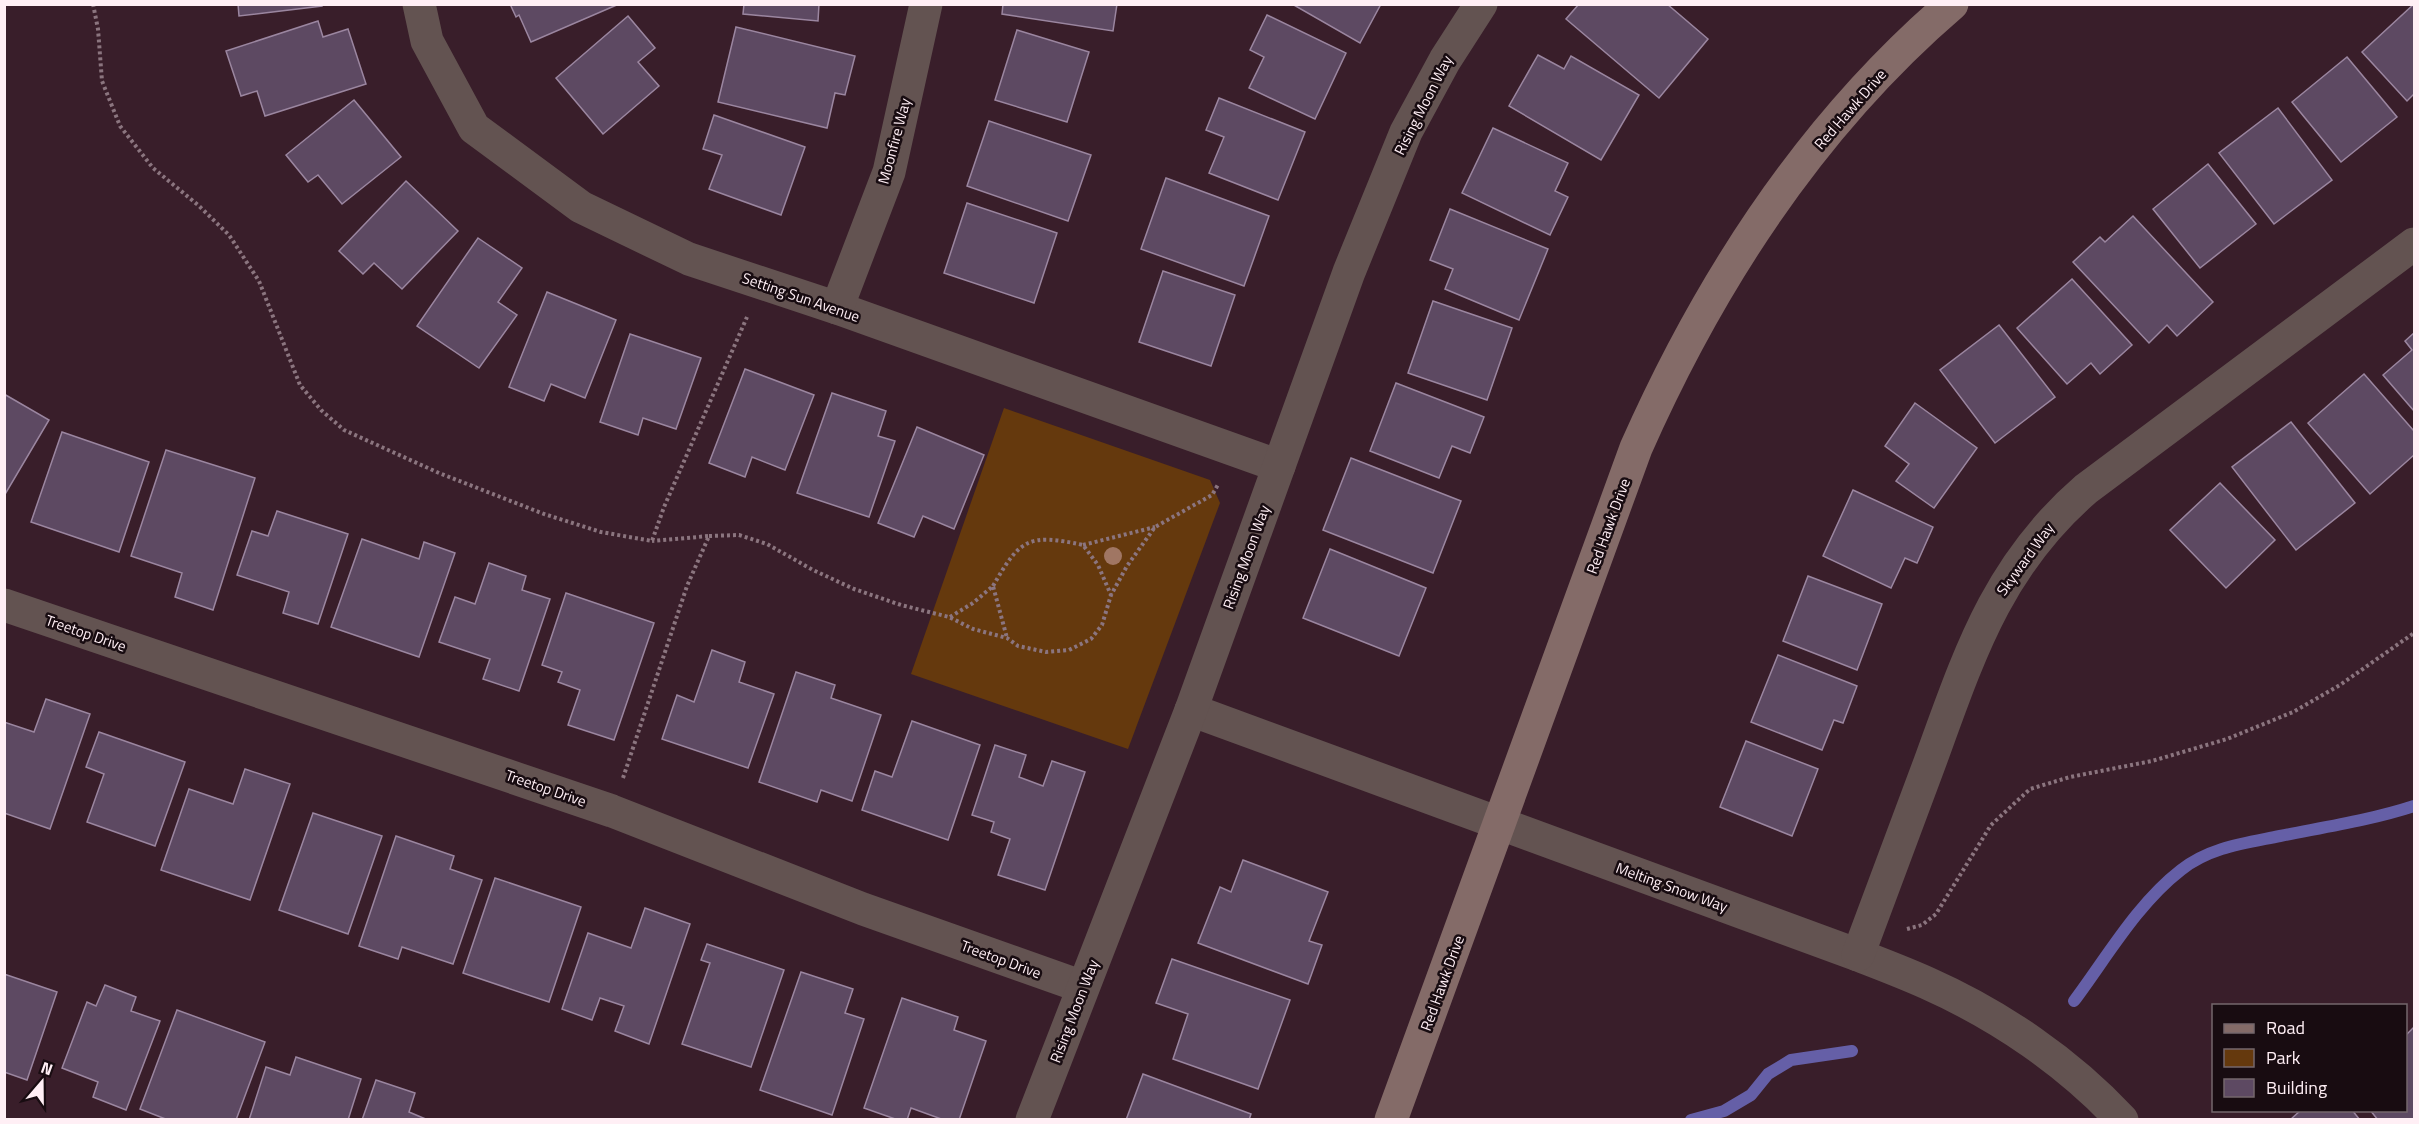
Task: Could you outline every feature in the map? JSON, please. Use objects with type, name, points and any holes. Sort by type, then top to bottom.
[{"type":"street","name":"Setting Sun Avenue","points":[[419,4],[427,41],[474,128],[581,207],[689,259],[837,308],[1279,466]]},
{"type":"street","name":"Moonfire Way","points":[[837,308],[889,172],[926,4]]},
{"type":"street","name":"Rising Moon Way","points":[[1032,1119],[1191,710],[1349,272],[1406,132],[1445,60],[1481,4]]},
{"type":"street","name":"Red Hawk Drive","points":[[1391,1119],[1636,448],[1660,393],[1694,327],[1771,205],[1821,140],[1872,82],[1952,4]]},
{"type":"street","name":"Skyward Way","points":[[1858,955],[1977,637],[2003,586],[2041,533],[2086,489],[2415,244]]},
{"type":"street","name":"Treetop Drive","points":[[4,605],[612,811],[863,909],[1083,987]]},
{"type":"street","name":"Melting Snow Way","points":[[1191,710],[1858,955],[1928,983],[2007,1027],[2045,1052],[2082,1081],[2122,1119]]},
{"type":"path","points":[[93,4],[98,29],[102,81],[120,126],[153,168],[198,205],[229,235],[259,281],[300,385],[321,410],[344,430],[439,473],[544,514],[601,532],[652,541],[739,535],[768,544],[813,570],[854,589],[901,605],[949,617],[973,629],[1007,638],[1018,646],[1046,652],[1069,650],[1091,639],[1102,625],[1111,595],[1127,566],[1155,527]]},
{"type":"path","points":[[652,541],[664,507],[762,284]]},
{"type":"path","points":[[949,617],[973,603],[993,586],[1018,548],[1030,541],[1053,538],[1083,545],[1155,527],[1212,495],[1237,452]]},
{"type":"path","points":[[612,811],[687,586],[709,536]]},
{"type":"path","points":[[1083,545],[1098,565],[1111,595]]},
{"type":"path","points":[[993,586],[1007,638]]},
{"type":"path","points":[[1871,921],[1907,929],[1922,925],[1936,914],[1991,825],[2030,789],[2070,777],[2152,761],[2227,740],[2293,712],[2331,691],[2415,633]]},
{"type":"green space","points":[[1004,408],[1210,480],[1220,503],[1128,749],[911,674]]},
{"type":"building","points":[[238,4],[322,4],[322,6],[239,16]]},
{"type":"building","points":[[510,4],[619,4],[531,42],[519,15],[516,17]]},
{"type":"building","points":[[744,4],[819,4],[818,21],[743,14]]},
{"type":"building","points":[[1003,4],[1117,4],[1113,31],[1002,14]]},
{"type":"building","points":[[1292,4],[1381,4],[1360,43]]},
{"type":"building","points":[[1579,4],[1667,4],[1708,39],[1659,98],[1566,19]]},
{"type":"building","points":[[2414,4],[2414,94],[2407,101],[2362,52]]},
{"type":"building","points":[[1267,15],[1346,53],[1315,119],[1249,88],[1264,57],[1250,50]]},
{"type":"building","points":[[628,16],[655,48],[638,62],[659,86],[603,134],[556,78]]},
{"type":"building","points":[[318,21],[323,37],[348,29],[366,84],[265,116],[257,91],[241,96],[226,51]]},
{"type":"building","points":[[736,27],[855,56],[845,95],[835,93],[827,128],[718,102]]},
{"type":"building","points":[[1017,30],[1089,52],[1067,122],[995,100]]},
{"type":"building","points":[[1538,55],[1564,69],[1571,56],[1639,95],[1601,160],[1509,106]]},
{"type":"building","points":[[2347,57],[2397,117],[2341,162],[2292,102]]},
{"type":"building","points":[[1219,98],[1305,132],[1278,200],[1209,173],[1224,137],[1206,130]]},
{"type":"building","points":[[354,100],[401,157],[342,204],[318,175],[308,182],[286,155]]},
{"type":"building","points":[[2278,108],[2332,180],[2274,224],[2219,153]]},
{"type":"building","points":[[714,115],[805,147],[781,215],[709,189],[722,155],[703,149]]},
{"type":"building","points":[[989,121],[1091,155],[1068,221],[967,186]]},
{"type":"building","points":[[1493,128],[1568,163],[1555,191],[1568,197],[1550,235],[1462,193]]},
{"type":"building","points":[[2208,164],[2256,224],[2200,268],[2153,209]]},
{"type":"building","points":[[1166,178],[1269,216],[1244,286],[1141,249]]},
{"type":"building","points":[[406,181],[458,231],[402,289],[374,263],[363,274],[339,251]]},
{"type":"building","points":[[967,203],[1057,233],[1034,303],[944,273]]},
{"type":"building","points":[[1450,209],[1548,249],[1519,320],[1445,289],[1453,269],[1430,260]]},
{"type":"building","points":[[2133,216],[2213,302],[2177,336],[2167,325],[2149,343],[2073,262],[2100,237],[2105,242]]},
{"type":"building","points":[[478,238],[522,268],[498,302],[517,315],[479,368],[417,326]]},
{"type":"building","points":[[1163,271],[1235,295],[1211,366],[1139,342]]},
{"type":"building","points":[[2072,279],[2132,345],[2100,374],[2091,363],[2067,384],[2017,328]]},
{"type":"building","points":[[547,292],[616,320],[585,398],[551,384],[544,401],[509,387]]},
{"type":"building","points":[[1433,301],[1512,328],[1487,400],[1408,373]]},
{"type":"building","points":[[1999,325],[2055,397],[1995,443],[1940,370]]},
{"type":"building","points":[[2414,333],[2414,411],[2383,375],[2412,350],[2405,341]]},
{"type":"building","points":[[630,334],[701,358],[676,429],[643,418],[638,435],[600,422]]},
{"type":"building","points":[[745,369],[814,395],[785,470],[752,457],[745,477],[709,463]]},
{"type":"building","points":[[2364,374],[2414,431],[2414,455],[2370,494],[2308,423]]},
{"type":"building","points":[[1396,383],[1484,417],[1470,453],[1452,446],[1439,478],[1370,451]]},
{"type":"building","points":[[832,393],[886,411],[878,436],[895,441],[869,517],[797,493]]},
{"type":"building","points":[[4,394],[49,420],[4,496]]},
{"type":"building","points":[[1915,403],[1977,448],[1934,508],[1896,481],[1909,464],[1885,446]]},
{"type":"building","points":[[2291,422],[2355,503],[2296,550],[2232,467]]},
{"type":"building","points":[[917,427],[984,455],[954,529],[923,516],[914,537],[878,523]]},
{"type":"building","points":[[62,432],[149,462],[119,552],[31,522]]},
{"type":"building","points":[[166,450],[255,478],[213,610],[175,597],[182,573],[131,556]]},
{"type":"building","points":[[1351,458],[1461,501],[1433,573],[1323,530]]},
{"type":"building","points":[[2220,483],[2275,540],[2226,588],[2170,530]]},
{"type":"building","points":[[1853,490],[1933,527],[1917,563],[1905,558],[1891,588],[1823,556]]},
{"type":"building","points":[[277,511],[348,534],[318,624],[283,613],[289,592],[237,575],[252,531],[268,536]]},
{"type":"building","points":[[362,539],[419,559],[424,542],[455,553],[419,657],[331,627]]},
{"type":"building","points":[[1330,549],[1426,588],[1399,656],[1303,618]]},
{"type":"building","points":[[489,563],[526,576],[522,590],[550,599],[519,691],[483,679],[490,659],[439,642],[455,597],[475,604]]},
{"type":"building","points":[[1808,576],[1882,604],[1857,670],[1783,641]]},
{"type":"building","points":[[566,593],[654,623],[614,740],[568,725],[580,690],[558,682],[562,672],[542,665]]},
{"type":"building","points":[[712,650],[745,662],[739,682],[774,694],[748,768],[662,739],[677,695],[694,702]]},
{"type":"building","points":[[1778,655],[1857,686],[1843,723],[1834,720],[1822,750],[1751,722]]},
{"type":"building","points":[[796,672],[835,685],[831,698],[881,715],[852,801],[821,790],[817,802],[759,782]]},
{"type":"building","points":[[46,699],[90,714],[50,829],[4,813],[4,722],[34,732]]},
{"type":"building","points":[[912,721],[980,745],[948,840],[862,810],[875,771],[892,777]]},
{"type":"building","points":[[99,732],[185,762],[155,846],[87,822],[104,774],[86,767]]},
{"type":"building","points":[[1746,741],[1818,769],[1792,836],[1720,807]]},
{"type":"building","points":[[995,745],[1026,755],[1019,777],[1043,786],[1052,761],[1085,772],[1045,890],[998,875],[1010,839],[991,832],[994,822],[972,815]]},
{"type":"building","points":[[245,769],[290,784],[250,900],[161,870],[189,789],[233,804]]},
{"type":"building","points":[[313,813],[382,836],[348,934],[279,910]]},
{"type":"building","points":[[396,836],[454,856],[450,869],[482,880],[453,964],[402,947],[398,959],[359,946]]},
{"type":"building","points":[[1243,860],[1328,892],[1309,941],[1322,945],[1308,984],[1198,943],[1220,887],[1231,892]]},
{"type":"building","points":[[495,878],[581,907],[549,1002],[463,973]]},
{"type":"building","points":[[645,908],[690,924],[649,1044],[615,1031],[624,1006],[600,998],[592,1020],[562,1009],[588,933],[631,948]]},
{"type":"building","points":[[707,944],[784,970],[751,1067],[682,1044],[710,963],[701,960]]},
{"type":"building","points":[[1172,959],[1290,1000],[1258,1089],[1173,1059],[1188,1014],[1156,1003]]},
{"type":"building","points":[[801,972],[853,989],[845,1013],[864,1019],[832,1115],[760,1090]]},
{"type":"building","points":[[4,974],[57,992],[27,1080],[4,1072]]},
{"type":"building","points":[[105,985],[136,997],[131,1011],[160,1021],[126,1110],[93,1097],[98,1082],[62,1068],[87,1002],[96,1006]]},
{"type":"building","points":[[902,998],[958,1017],[954,1030],[986,1041],[959,1120],[944,1120],[911,1108],[907,1120],[898,1120],[864,1108]]},
{"type":"building","points":[[177,1010],[265,1042],[236,1120],[168,1120],[140,1109]]},
{"type":"building","points":[[2414,1027],[2414,1120],[2378,1120],[2372,1112],[2407,1112],[2407,1034]]},
{"type":"building","points":[[296,1057],[361,1079],[348,1120],[249,1120],[266,1067],[290,1075]]},
{"type":"building","points":[[1143,1074],[1251,1114],[1249,1120],[1126,1120]]},
{"type":"building","points":[[376,1080],[415,1093],[409,1112],[428,1120],[362,1120]]},
{"type":"building","points":[[2299,1112],[2354,1112],[2360,1120],[2290,1120]]},
{"type":"waterway","points":[[2074,1001],[2123,932],[2150,899],[2192,862],[2229,847],[2365,819],[2414,806]]},
{"type":"waterway","points":[[1691,1120],[1724,1111],[1751,1095],[1768,1074],[1791,1060],[1852,1051]]}]
